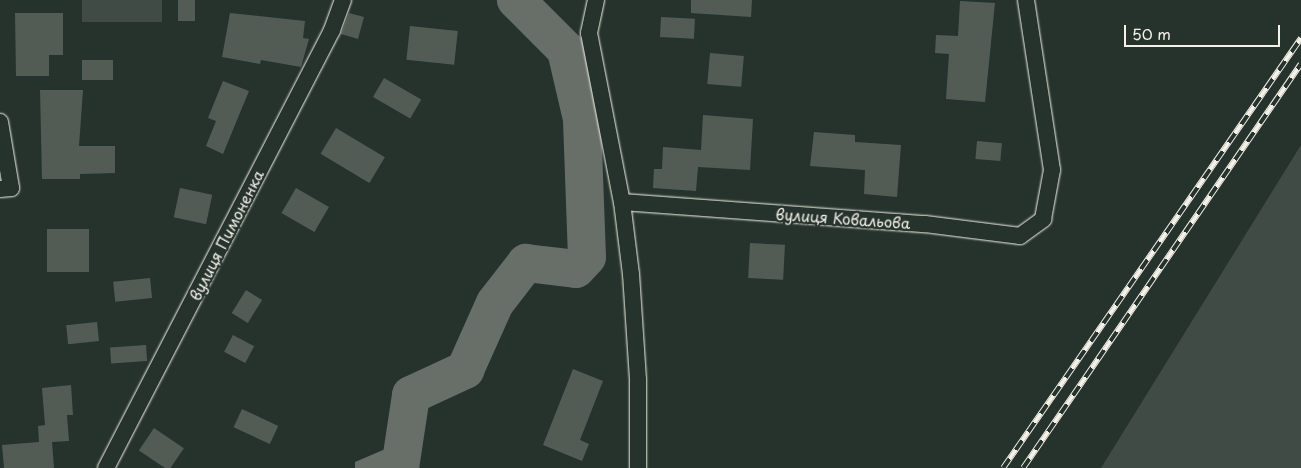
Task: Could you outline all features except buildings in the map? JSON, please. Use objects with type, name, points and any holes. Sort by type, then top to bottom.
[{"type":"street","name":"вулиця Пимоненка","points":[[106,468],[332,30],[343,0]]},
{"type":"street","points":[[596,0],[589,33],[622,202],[631,274],[638,380],[638,468]]},
{"type":"street","name":"вулиця Ковальова","points":[[622,202],[925,224],[1020,236],[1043,219],[1052,170],[1026,0]]},
{"type":"street","points":[[0,122],[11,188],[0,189]]},
{"type":"shaded area","points":[[82,0],[162,0],[162,22],[82,22]]},
{"type":"shaded area","points":[[1301,145],[1301,468],[1101,468]]},
{"type":"shaded area","points":[[383,450],[415,468],[355,468],[355,462]]},
{"type":"waterway","points":[[400,468],[411,395],[465,370],[495,303],[526,263],[576,269],[587,257],[582,119],[566,50],[516,0]]},
{"type":"railway","points":[[1003,468],[1301,38]]},
{"type":"railway","points":[[1023,468],[1301,64]]}]
